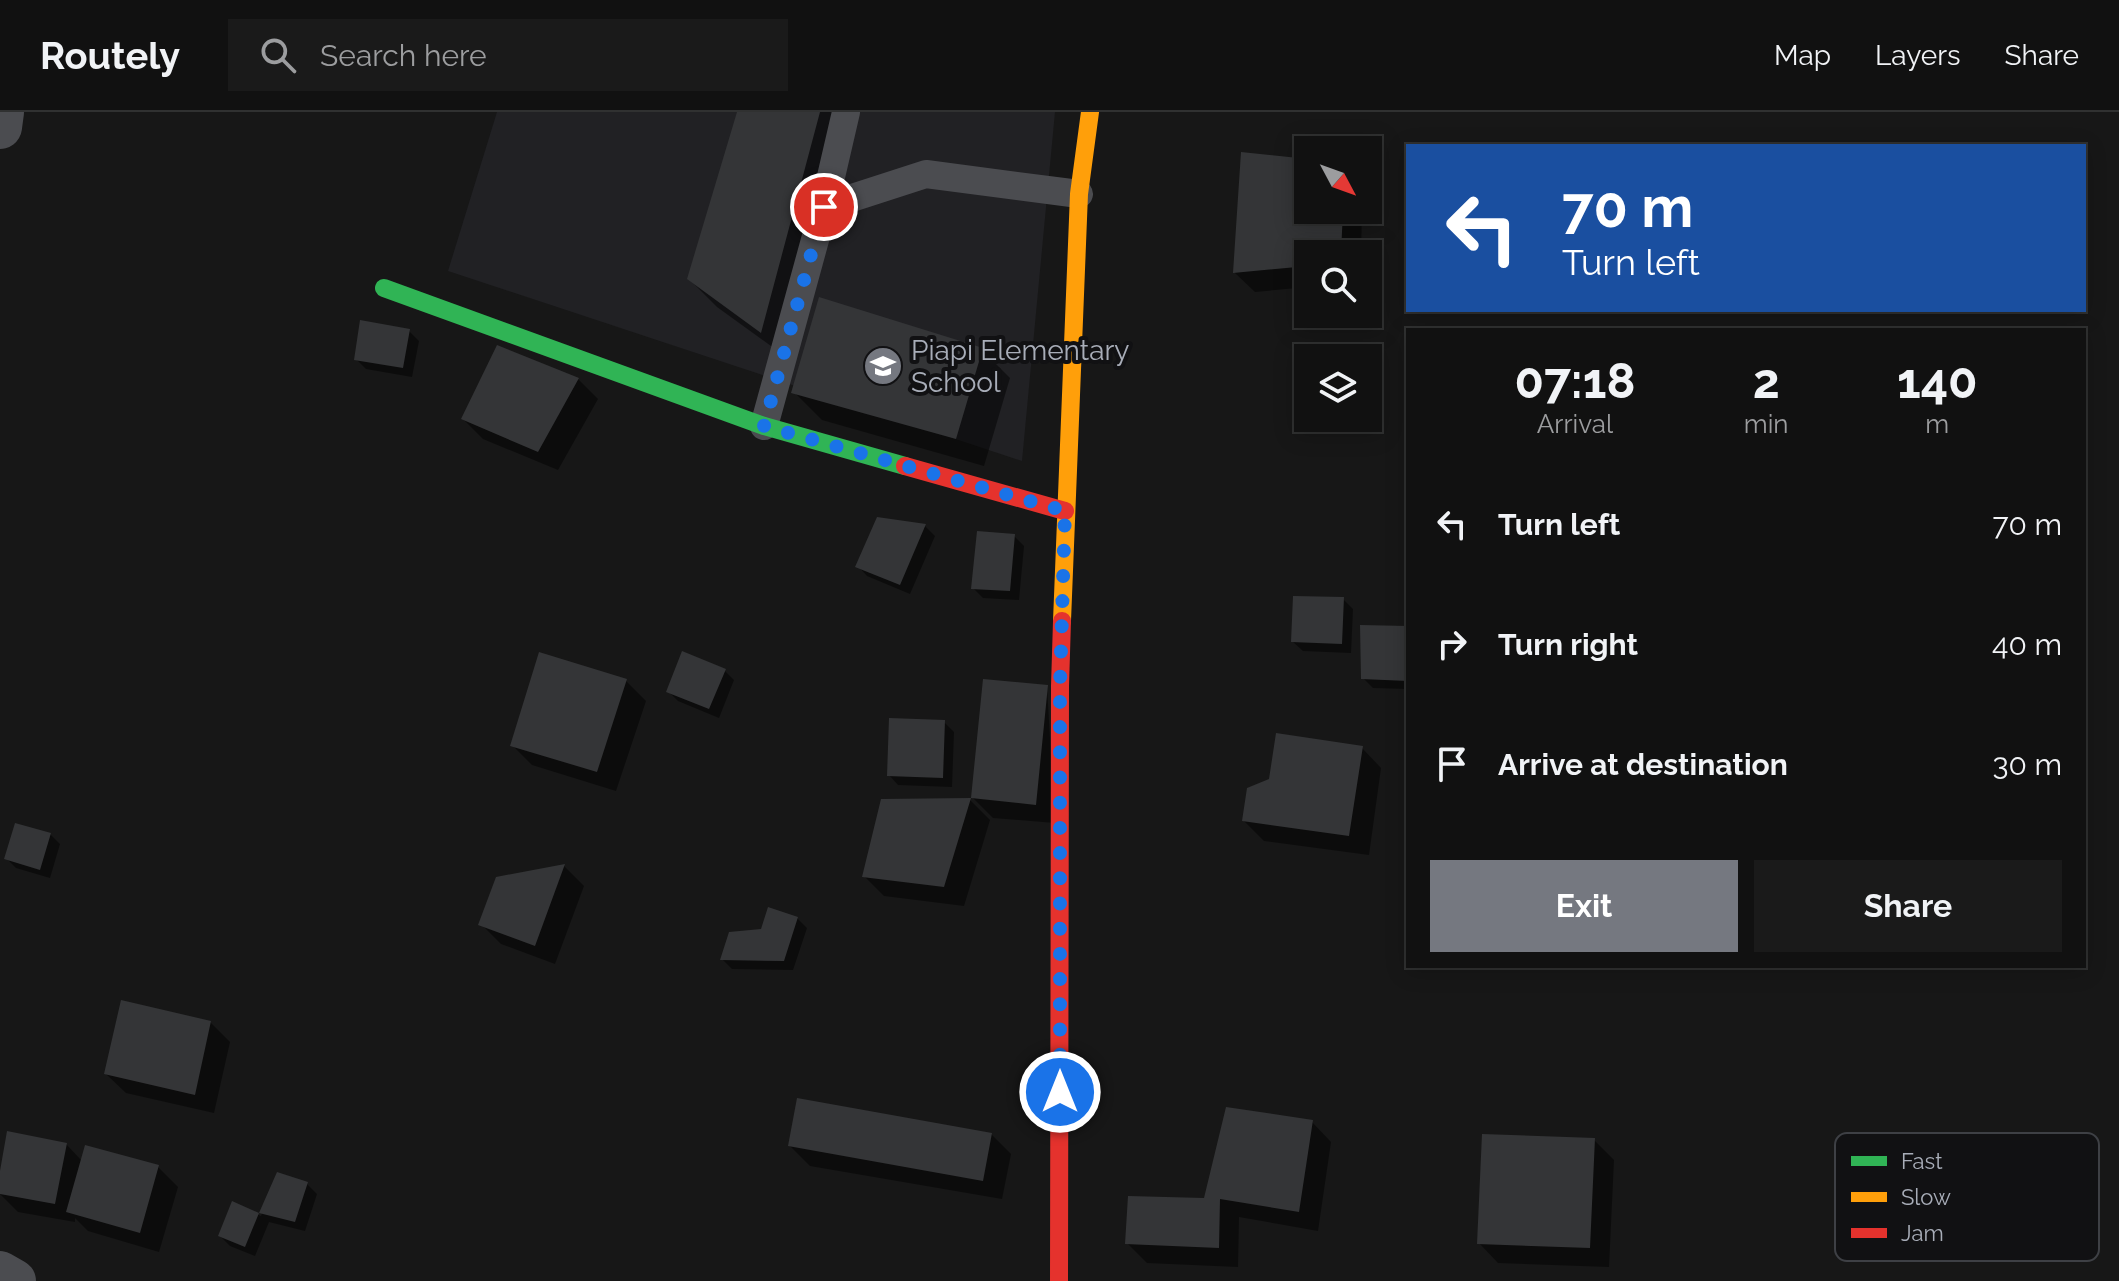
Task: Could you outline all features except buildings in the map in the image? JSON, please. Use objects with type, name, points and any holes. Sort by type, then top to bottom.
[{"type":"main road","points":[[1059,1281],[1060,686],[1079,194],[1090,112]]},
{"type":"main road","points":[[384,288],[764,426],[1065,511]]},
{"type":"street","points":[[0,127],[2,112]]},
{"type":"street","points":[[0,1273],[14,1281]]},
{"type":"street","points":[[1059,1281],[1074,1281]]},
{"type":"lane","points":[[764,426],[824,207],[846,112]]},
{"type":"lane","points":[[824,207],[926,174],[1079,194]]},
{"type":"shaded area","name":"Piapi Elementary School","points":[[497,112],[1055,112],[1022,461],[448,271]]},
{"type":"traffic: fast","points":[[384,288],[764,426],[905,466]]},
{"type":"traffic: slow","points":[[1062,621],[1079,194],[1090,112]]},
{"type":"traffic: jam","points":[[905,466],[1065,511]]},
{"type":"traffic: jam","points":[[1059,1281],[1062,621]]},
{"type":"place","name":"Piapi Elementary School","points":[[883,366]]},
{"type":"route","points":[[824,207],[764,426],[1065,511],[1060,686],[1060,1092]]}]
